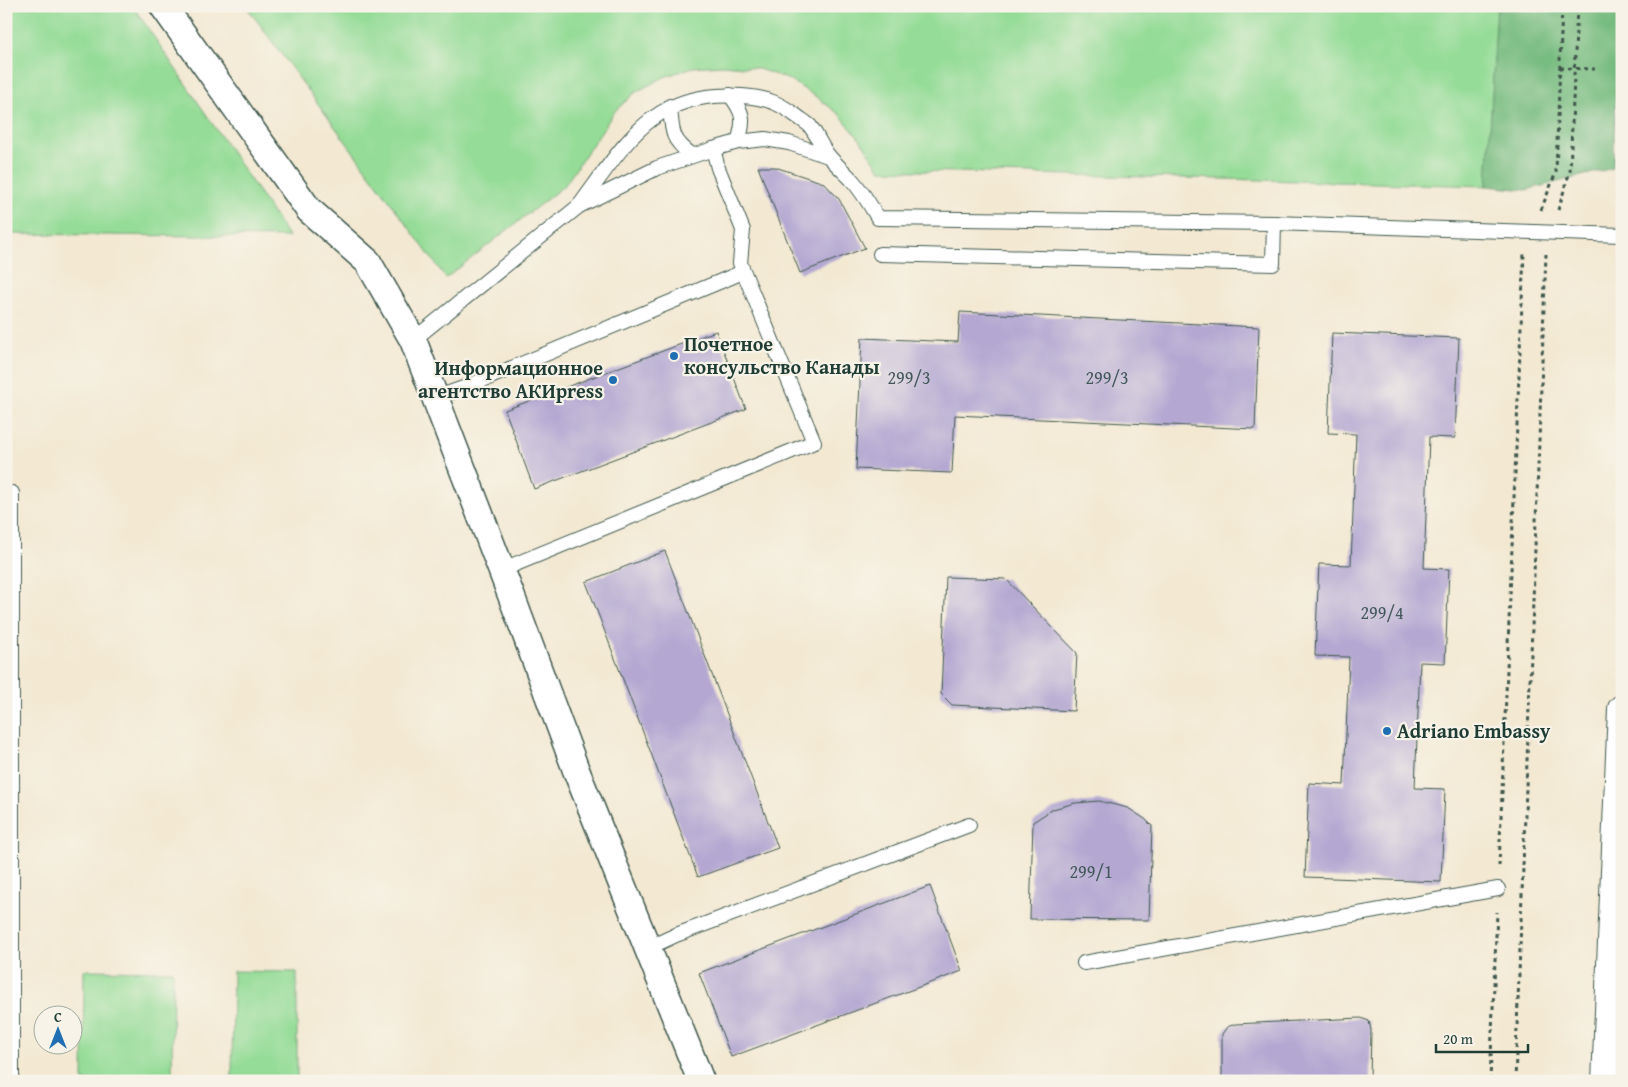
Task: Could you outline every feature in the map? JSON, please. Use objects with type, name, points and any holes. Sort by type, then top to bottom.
[{"type":"main road","points":[[1606,1081],[1622,709]]},
{"type":"street","points":[[163,6],[309,210],[368,262],[413,340],[576,770],[701,1081]]},
{"type":"lane","points":[[580,206],[624,144],[642,127],[670,106],[697,97],[730,95],[757,97],[780,104],[809,126],[828,156],[853,181],[878,218],[1274,223],[1551,231],[1622,235]]},
{"type":"lane","points":[[730,95],[740,108],[743,116],[738,142]]},
{"type":"lane","points":[[670,106],[673,137],[681,147],[692,155]]},
{"type":"lane","points":[[413,340],[580,206],[657,168],[692,155],[738,142],[765,139],[828,156]]},
{"type":"lane","points":[[501,570],[814,442],[743,272],[740,263],[743,230],[718,168],[713,149]]},
{"type":"lane","points":[[880,254],[1273,264],[1274,223]]},
{"type":"lane","points":[[435,398],[466,387],[743,272]]},
{"type":"lane","points":[[12,493],[12,1081]]},
{"type":"lane","points":[[648,948],[676,934],[969,825]]},
{"type":"lane","points":[[1084,963],[1498,889]]},
{"type":"path","points":[[1490,1081],[1524,249],[1556,172],[1562,6]]},
{"type":"path","points":[[1515,1081],[1546,248],[1570,171],[1577,6]]},
{"type":"path","points":[[1560,68],[1595,69]]},
{"type":"green space","points":[[6,6],[133,6],[289,237],[6,234]]},
{"type":"green space","points":[[246,6],[1497,6],[1487,186],[880,170],[862,142],[840,115],[790,80],[756,68],[723,65],[693,67],[664,77],[636,92],[615,111],[565,185],[446,278]]},
{"type":"green space","points":[[1497,6],[1620,6],[1613,168],[1526,190],[1487,186]]},
{"type":"green space","points":[[84,970],[173,971],[172,1081],[83,1081]]},
{"type":"green space","points":[[233,971],[297,972],[297,1081],[232,1081]]},
{"type":"building","points":[[758,167],[775,167],[824,183],[839,199],[865,248],[800,273]]},
{"type":"building","points":[[960,312],[1259,327],[1255,429],[955,415],[952,473],[856,469],[862,338],[958,342]]},
{"type":"building","points":[[716,331],[746,409],[534,489],[505,410]]},
{"type":"building","points":[[1332,333],[1459,338],[1455,438],[1429,437],[1424,568],[1449,569],[1445,663],[1420,662],[1415,788],[1445,789],[1441,882],[1305,877],[1309,783],[1344,785],[1349,657],[1315,656],[1319,564],[1351,565],[1356,434],[1328,433]]},
{"type":"building","points":[[665,551],[778,848],[698,877],[586,582]]},
{"type":"building","points":[[946,577],[1006,579],[1077,653],[1074,711],[952,705],[941,694]]},
{"type":"building","points":[[1099,801],[1128,808],[1152,826],[1149,920],[1030,919],[1033,822],[1053,809],[1075,803]]},
{"type":"building","points":[[930,886],[962,971],[731,1057],[699,973]]},
{"type":"building","points":[[1361,1018],[1369,1021],[1371,1030],[1370,1081],[1222,1081],[1222,1034],[1227,1027],[1235,1024]]},
{"type":"place","name":"Почетное консульство Канады","points":[[674,356]]},
{"type":"place","name":"Информационное агентство АКИpress","points":[[613,380]]},
{"type":"place","name":"Adriano Embassy","points":[[1387,731]]}]
